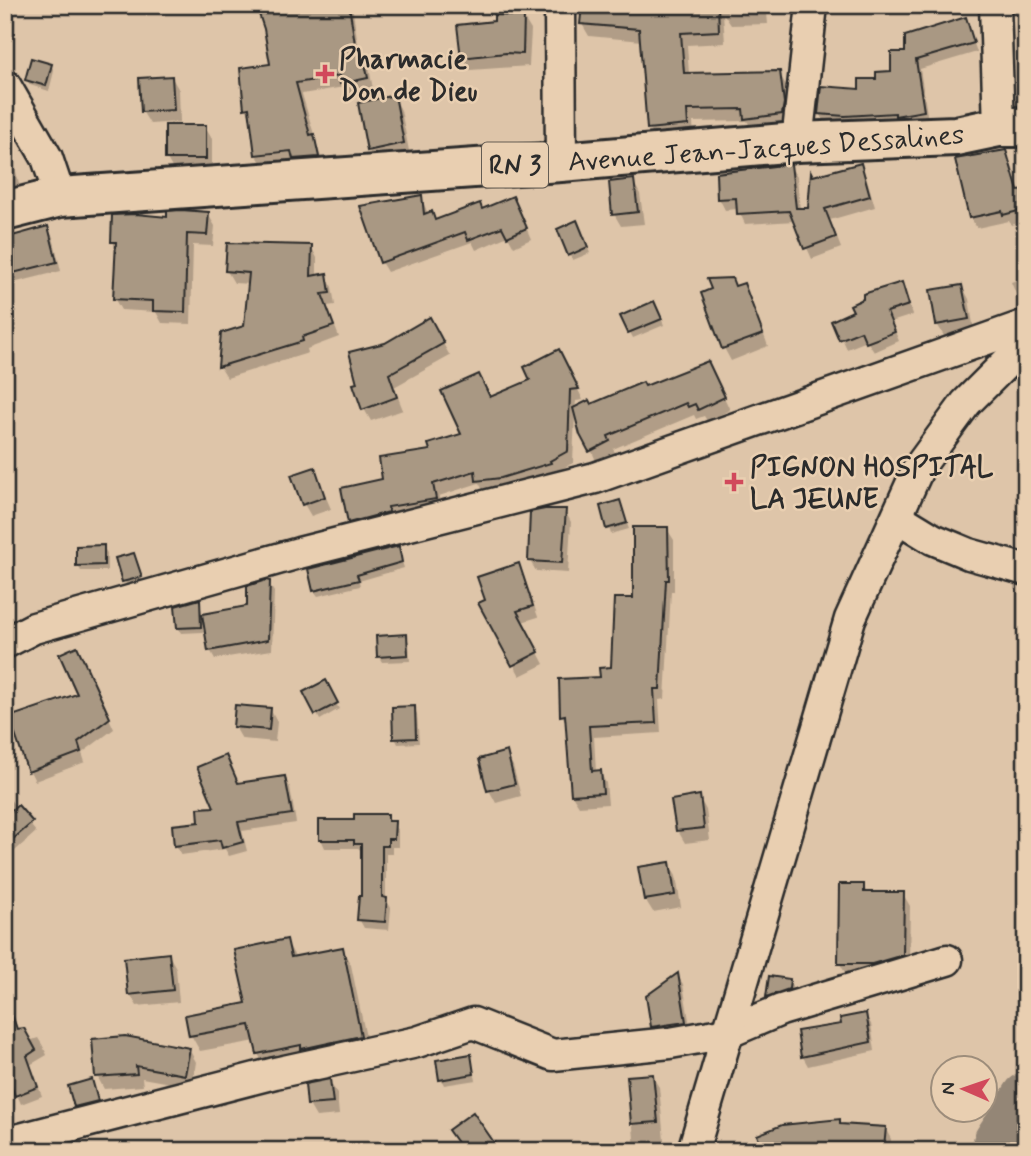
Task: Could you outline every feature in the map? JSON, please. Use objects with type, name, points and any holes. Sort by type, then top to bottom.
[{"type":"main road","name":"Avenue Jean-Jacques Dessalines","points":[[5,211],[60,197],[561,162],[797,142],[956,136],[1013,127]]},
{"type":"street","points":[[560,5],[561,162]]},
{"type":"street","points":[[797,142],[812,5]]},
{"type":"street","points":[[995,5],[1013,127]]},
{"type":"street","points":[[5,85],[47,158],[60,197]]},
{"type":"street","points":[[5,119],[34,134]]},
{"type":"street","points":[[5,643],[34,628],[286,557],[596,478],[1026,325]]},
{"type":"street","points":[[693,1151],[850,619],[919,467],[966,403],[1026,343]]},
{"type":"street","points":[[897,517],[933,539],[969,554],[1026,570]]},
{"type":"street","points":[[5,1143],[275,1073],[417,1042],[473,1023],[553,1055],[670,1043],[727,1033],[781,1010],[947,960]]},
{"type":"building","points":[[256,5],[349,5],[356,50],[362,49],[368,78],[340,84],[339,76],[296,83],[319,157],[293,159],[291,151],[255,155],[249,108],[244,109],[240,68],[270,64],[264,29]]},
{"type":"building","points":[[582,5],[718,5],[719,31],[681,33],[684,73],[780,71],[784,103],[782,114],[744,119],[743,109],[687,110],[688,125],[647,129],[639,29],[580,24]]},
{"type":"building","points":[[494,15],[524,16],[523,54],[461,58],[457,25],[494,21]]},
{"type":"building","points":[[966,17],[974,43],[916,60],[924,111],[895,116],[895,113],[845,116],[818,114],[821,86],[859,89],[859,79],[876,79],[876,72],[891,71],[891,52],[905,52],[905,36]]},
{"type":"building","points":[[31,58],[52,64],[46,86],[25,80]]},
{"type":"building","points":[[172,76],[174,110],[141,112],[139,78]]},
{"type":"building","points":[[395,95],[404,143],[367,151],[358,103]]},
{"type":"building","points":[[165,125],[206,125],[206,159],[165,159]]},
{"type":"building","points":[[1006,150],[1018,191],[1026,190],[1026,209],[1003,215],[1002,211],[969,218],[955,159]]},
{"type":"building","points":[[861,163],[870,196],[825,209],[836,237],[804,249],[789,211],[737,214],[736,198],[717,199],[716,173],[791,164],[796,208],[808,208],[811,172],[813,176]]},
{"type":"building","points":[[634,179],[638,212],[612,215],[609,182]]},
{"type":"building","points":[[422,195],[424,214],[432,211],[435,220],[480,203],[482,209],[513,196],[527,228],[507,237],[502,227],[468,240],[465,232],[380,263],[360,206]]},
{"type":"building","points":[[167,211],[209,212],[207,235],[187,234],[185,312],[153,311],[153,301],[113,299],[116,242],[111,242],[112,215],[167,217]]},
{"type":"building","points":[[577,220],[588,247],[568,256],[557,229]]},
{"type":"building","points":[[48,226],[57,262],[5,275],[5,238]]},
{"type":"building","points":[[227,243],[312,245],[311,276],[327,273],[330,293],[322,294],[334,326],[302,337],[303,341],[218,367],[221,333],[244,326],[249,273],[225,271]]},
{"type":"building","points":[[732,278],[735,286],[744,283],[763,334],[722,349],[701,293],[711,289],[707,279]]},
{"type":"building","points":[[902,282],[909,305],[887,312],[895,332],[866,343],[861,331],[839,340],[831,321],[853,311],[850,305],[863,299],[863,294]]},
{"type":"building","points":[[962,285],[969,319],[936,325],[930,290]]},
{"type":"building","points":[[654,301],[662,319],[628,333],[620,316]]},
{"type":"building","points":[[430,317],[444,343],[389,374],[397,397],[362,410],[353,384],[357,383],[349,352],[385,343]]},
{"type":"building","points":[[559,349],[579,389],[570,390],[568,451],[550,461],[551,463],[501,478],[476,481],[475,471],[433,484],[436,499],[388,507],[389,512],[348,523],[341,488],[382,479],[379,458],[430,450],[428,444],[461,434],[441,391],[479,374],[490,397],[530,380],[524,367]]},
{"type":"building","points":[[708,361],[725,397],[698,410],[695,404],[688,407],[686,403],[608,436],[610,441],[589,452],[580,435],[573,408],[589,400],[591,404],[643,382],[645,386]]},
{"type":"building","points":[[315,467],[325,497],[302,505],[291,475]]},
{"type":"building","points":[[620,500],[627,523],[606,529],[600,506]]},
{"type":"building","points":[[566,509],[562,563],[528,561],[530,512]]},
{"type":"building","points":[[633,527],[668,527],[669,580],[666,580],[660,689],[654,689],[656,723],[589,726],[592,771],[601,770],[603,793],[571,795],[565,715],[560,716],[559,679],[600,677],[599,668],[611,667],[614,598],[633,598]]},
{"type":"building","points":[[104,545],[104,565],[76,566],[76,546]]},
{"type":"building","points":[[399,546],[402,562],[357,575],[359,580],[313,591],[308,569]]},
{"type":"building","points":[[134,553],[142,577],[122,582],[115,558]]},
{"type":"building","points":[[519,563],[533,606],[517,611],[539,652],[512,666],[478,603],[485,600],[477,577]]},
{"type":"building","points":[[270,581],[268,640],[208,651],[202,614],[247,606],[247,586]]},
{"type":"building","points":[[200,599],[201,627],[177,628],[175,606]]},
{"type":"building","points":[[407,634],[408,655],[377,657],[376,636]]},
{"type":"building","points":[[77,646],[110,718],[78,742],[81,752],[28,772],[9,717],[77,694],[59,654]]},
{"type":"building","points":[[326,680],[338,703],[315,715],[303,692]]},
{"type":"building","points":[[235,705],[271,708],[269,730],[233,727]]},
{"type":"building","points":[[415,706],[416,738],[393,739],[392,707]]},
{"type":"building","points":[[507,751],[515,784],[487,791],[479,759]]},
{"type":"building","points":[[226,755],[238,783],[285,776],[292,814],[238,822],[243,842],[222,848],[220,840],[174,846],[172,825],[199,822],[198,808],[214,807],[197,767]]},
{"type":"building","points":[[700,795],[704,828],[676,831],[671,800]]},
{"type":"building","points":[[18,805],[33,822],[5,846],[5,816]]},
{"type":"building","points":[[354,814],[388,814],[388,821],[395,821],[394,839],[388,839],[388,846],[382,846],[382,897],[387,898],[385,922],[357,920],[361,896],[361,844],[354,844],[354,840],[319,840],[319,820],[354,820]]},
{"type":"building","points":[[670,862],[675,895],[644,900],[638,867]]},
{"type":"building","points":[[839,884],[864,884],[864,892],[904,892],[903,955],[872,964],[838,964]]},
{"type":"building","points":[[287,939],[291,957],[343,947],[361,1036],[301,1049],[301,1045],[257,1054],[250,1025],[189,1036],[185,1015],[246,1003],[234,950]]},
{"type":"building","points":[[169,953],[173,990],[128,995],[124,958]]},
{"type":"building","points":[[678,973],[686,1022],[651,1027],[646,996]]},
{"type":"building","points":[[769,976],[790,979],[789,989],[766,997]]},
{"type":"building","points":[[8,1003],[17,1029],[24,1028],[36,1050],[27,1056],[38,1087],[15,1096],[5,1070],[5,1004]]},
{"type":"building","points":[[866,1013],[871,1042],[801,1057],[797,1031],[841,1024],[840,1018]]},
{"type":"building","points":[[125,1036],[190,1048],[185,1075],[136,1066],[137,1074],[95,1077],[92,1039]]},
{"type":"building","points":[[471,1054],[474,1074],[439,1080],[436,1060]]},
{"type":"building","points":[[653,1074],[658,1122],[631,1124],[627,1076]]},
{"type":"building","points":[[92,1079],[98,1101],[74,1107],[68,1086]]},
{"type":"building","points":[[330,1079],[333,1103],[307,1105],[305,1084]]},
{"type":"building","points":[[473,1112],[500,1151],[463,1151],[448,1130]]},
{"type":"building","points":[[840,1119],[840,1124],[886,1127],[884,1148],[859,1146],[820,1151],[763,1151],[757,1135],[782,1125]]},
{"type":"waterway","points":[[994,1151],[997,1141],[1026,1096]]},
{"type":"place","name":"Pharmacie Don de Dieu","points":[[325,74]]},
{"type":"place","name":"PIGNON HOSPITAL LA JEUNE","points":[[734,482]]}]
